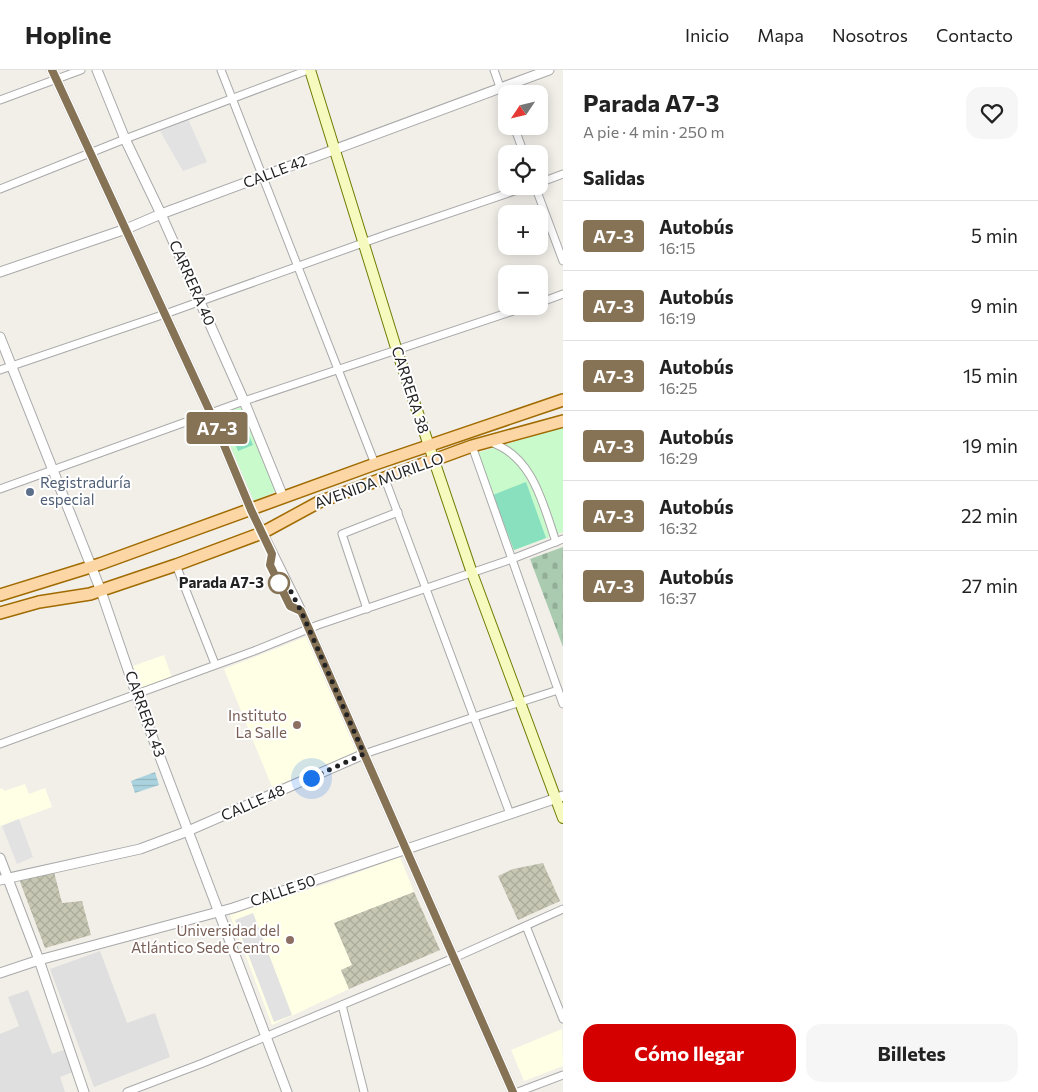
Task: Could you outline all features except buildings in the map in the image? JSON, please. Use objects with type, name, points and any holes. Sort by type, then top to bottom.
[{"type":"main road","name":"CARRERA 38","points":[[309,70],[397,351],[472,573],[520,702],[559,798],[563,818]]},
{"type":"main road","name":"AVENIDA MURILLO","points":[[0,596],[90,567],[375,464],[563,400]]},
{"type":"main road","name":"AVENIDA MURILLO","points":[[0,613],[39,602],[101,591],[176,566],[262,533],[319,502],[472,446],[563,421]]},
{"type":"street","points":[[52,70],[211,414],[251,510],[301,611],[513,1092]]},
{"type":"street","points":[[0,100],[81,70]]},
{"type":"street","name":"CARRERA 40","points":[[97,70],[125,139],[161,214],[244,401],[283,497]]},
{"type":"street","points":[[221,70],[375,464]]},
{"type":"street","points":[[0,190],[125,139],[309,70]]},
{"type":"street","points":[[494,70],[500,85]]},
{"type":"street","name":"CALLE 42","points":[[509,85],[549,70]]},
{"type":"street","name":"CALLE 42","points":[[0,272],[126,229],[161,214],[498,89]]},
{"type":"street","points":[[548,180],[563,174]]},
{"type":"street","points":[[0,370],[503,195]]},
{"type":"street","points":[[538,195],[563,261]]},
{"type":"street","points":[[548,299],[563,294]]},
{"type":"street","points":[[0,489],[244,401],[502,315]]},
{"type":"street","name":"CARRERA 43","points":[[0,337],[101,591],[136,693],[287,1092]]},
{"type":"street","points":[[0,744],[308,629],[512,559],[559,540],[529,473],[511,453],[499,445],[488,441]]},
{"type":"street","points":[[472,446],[563,704]]},
{"type":"street","points":[[385,479],[427,587],[510,814]]},
{"type":"street","points":[[367,609],[342,534],[398,512]]},
{"type":"street","points":[[176,566],[215,664]]},
{"type":"street","name":"CALLE 48","points":[[4,879],[140,848],[188,831],[364,754],[558,690]]},
{"type":"street","name":"CALLE 50","points":[[0,973],[39,960],[219,912],[559,798]]},
{"type":"street","points":[[0,858],[4,879],[39,960],[84,1092]]},
{"type":"street","points":[[127,1092],[266,1037],[563,910]]},
{"type":"street","points":[[526,926],[563,1019]]},
{"type":"street","points":[[342,1004],[364,1092]]},
{"type":"street","points":[[518,1092],[563,1075]]},
{"type":"street","points":[[151,1083],[154,1092]]},
{"type":"shaded area","points":[[188,119],[207,162],[183,171],[160,131]]},
{"type":"shaded area","name":"Instituto La Salle","points":[[308,636],[359,752],[272,787],[224,669]]},
{"type":"shaded area","points":[[164,655],[172,678],[141,688],[133,666]]},
{"type":"shaded area","points":[[25,784],[29,794],[45,788],[52,807],[0,826],[0,789],[2,788],[4,791]]},
{"type":"shaded area","points":[[19,819],[33,857],[17,864],[2,826]]},
{"type":"shaded area","name":"Universidad del Atlántico Sede Centro","points":[[400,857],[414,892],[334,923],[352,965],[341,971],[349,989],[272,1025],[230,915],[329,883]]},
{"type":"shaded area","points":[[543,863],[560,901],[518,920],[498,876],[513,869]]},
{"type":"shaded area","points":[[54,872],[62,903],[82,901],[91,935],[45,948],[19,879]]},
{"type":"shaded area","points":[[414,892],[440,950],[349,989],[341,970],[352,965],[334,923]]},
{"type":"shaded area","points":[[253,913],[292,1015],[274,1022],[235,920]]},
{"type":"shaded area","points":[[100,951],[127,1023],[155,1013],[170,1057],[94,1087],[50,969]]},
{"type":"shaded area","points":[[28,990],[52,1054],[64,1050],[73,1072],[60,1077],[65,1092],[0,1092],[0,1034],[19,1026],[8,997]]},
{"type":"shaded area","points":[[562,1029],[563,1066],[524,1081],[511,1050]]},
{"type":"green space","points":[[243,406],[277,491],[254,501],[217,416]]},
{"type":"green space","points":[[240,413],[253,445],[238,451],[225,419]]},
{"type":"green space","points":[[563,427],[563,532],[512,551],[477,453]]},
{"type":"green space","points":[[526,482],[546,538],[514,550],[493,495]]},
{"type":"green space","points":[[563,547],[563,647],[530,559]]},
{"type":"water","points":[[155,772],[159,785],[135,793],[131,781]]},
{"type":"bus line","name":"A7-3","points":[[52,70],[211,414],[251,510],[272,554],[270,565],[290,606],[301,611],[513,1092]]},
{"type":"place","name":"Registraduría especial","points":[[30,492]]},
{"type":"place","name":"Parada A7-3","points":[[279,583]]},
{"type":"place","name":"Instituto La Salle","points":[[297,725]]},
{"type":"place","name":"Universidad del Atlántico Sede Centro","points":[[290,940]]},
{"type":"route","points":[[279,583],[286,582],[301,611],[364,754],[311,778]]}]
